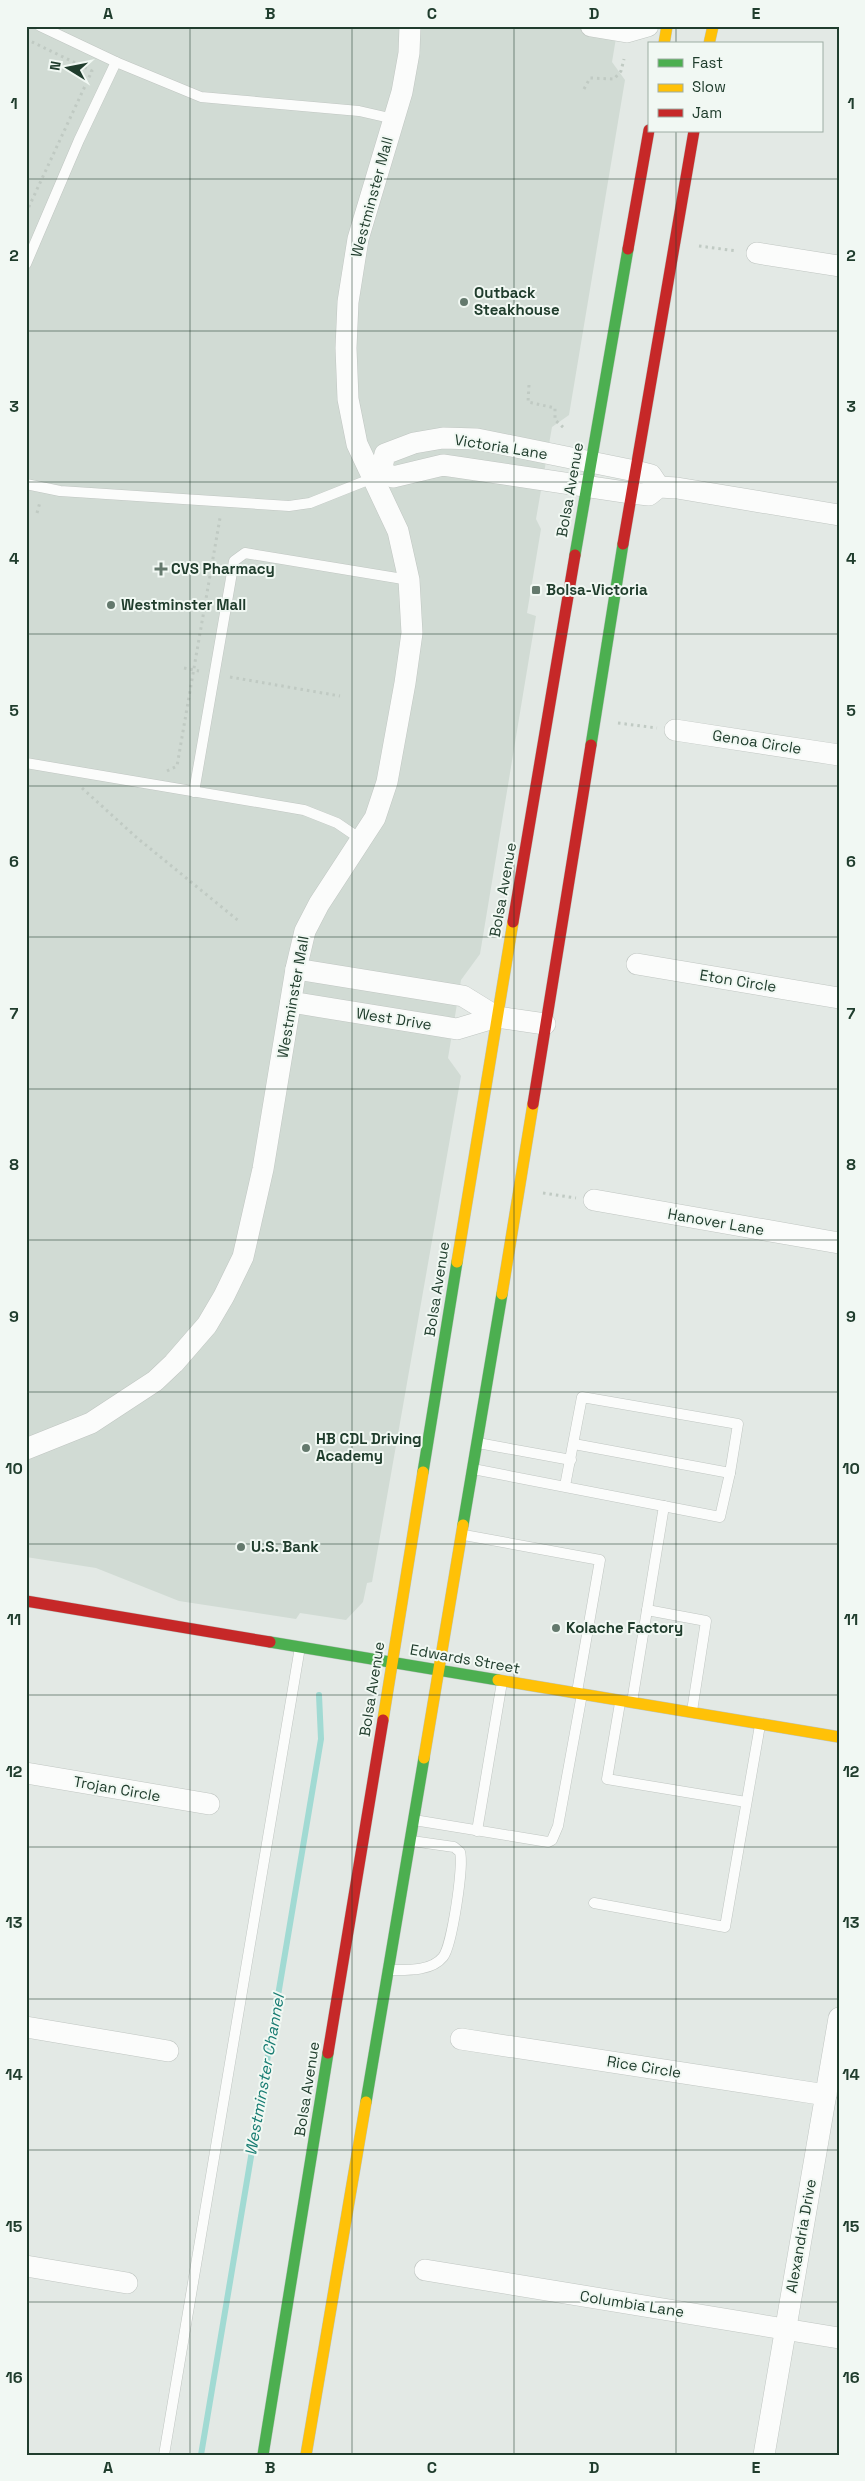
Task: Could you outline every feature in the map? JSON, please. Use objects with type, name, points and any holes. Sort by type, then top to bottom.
[{"type":"main road","points":[[664,42],[667,26]]},
{"type":"main road","name":"Bolsa Avenue","points":[[263,2455],[497,1017],[590,462],[649,132]]},
{"type":"main road","points":[[306,2455],[461,1535],[635,471],[694,132]]},
{"type":"main road","name":"Edwards Street","points":[[26,1601],[839,1737]]},
{"type":"street","name":"Westminster Mall","points":[[26,1449],[91,1423],[155,1381],[174,1364],[207,1325],[224,1296],[242,1257],[261,1177],[296,969],[305,931],[319,904],[375,818],[387,782],[412,633],[409,580],[398,530],[377,474],[357,444],[348,399],[346,348],[348,302],[358,239],[394,120],[409,53],[410,26]]},
{"type":"street","points":[[591,26],[627,32],[648,26]]},
{"type":"street","points":[[757,253],[839,266]]},
{"type":"street","name":"Victoria Lane","points":[[659,487],[651,475],[635,471],[476,440],[442,438],[414,443],[385,454],[377,474],[393,477],[444,465],[632,494],[649,495],[659,487],[677,488],[839,515]]},
{"type":"street","name":"Genoa Circle","points":[[675,730],[839,755]]},
{"type":"street","name":"Eton Circle","points":[[637,964],[839,998]]},
{"type":"street","name":"West Drive","points":[[296,969],[463,996],[497,1017],[545,1024]]},
{"type":"street","name":"West Drive","points":[[291,1002],[457,1029],[497,1017]]},
{"type":"street","name":"Hanover Lane","points":[[594,1200],[839,1243]]},
{"type":"street","name":"Trojan Circle","points":[[26,1774],[209,1804]]},
{"type":"street","name":"Alexandria Drive","points":[[764,2455],[839,2018]]},
{"type":"street","points":[[26,2027],[168,2051]]},
{"type":"street","name":"Rice Circle","points":[[462,2038],[826,2095]]},
{"type":"street","points":[[26,2266],[127,2283]]},
{"type":"street","name":"Columbia Lane","points":[[425,2270],[839,2338]]},
{"type":"lane","points":[[40,26],[116,62],[201,97],[359,110],[394,120]]},
{"type":"lane","points":[[26,264],[79,140],[116,62]]},
{"type":"lane","points":[[26,484],[60,491],[288,506],[310,503],[377,474]]},
{"type":"lane","points":[[194,792],[234,561],[244,553],[409,580]]},
{"type":"lane","points":[[26,763],[304,810],[337,823],[362,840]]},
{"type":"lane","points":[[472,1468],[720,1517],[738,1424],[582,1397],[565,1486]]},
{"type":"lane","points":[[476,1442],[571,1460]]},
{"type":"lane","points":[[574,1444],[730,1473]]},
{"type":"lane","points":[[664,1506],[647,1610],[607,1779],[746,1802]]},
{"type":"lane","points":[[412,1820],[548,1842],[555,1838],[580,1694],[600,1560],[461,1535]]},
{"type":"lane","points":[[647,1610],[706,1621],[692,1712]]},
{"type":"lane","points":[[164,2455],[300,1647]]},
{"type":"lane","points":[[477,1831],[502,1681]]},
{"type":"lane","points":[[594,1904],[725,1928],[760,1724]]},
{"type":"lane","points":[[388,1970],[412,1970],[427,1966],[443,1958],[450,1941],[462,1865],[460,1852],[454,1847],[409,1841]]},
{"type":"path","points":[[26,39],[92,71],[26,213]]},
{"type":"path","points":[[584,89],[590,78],[614,79],[622,71],[624,60]]},
{"type":"path","points":[[699,246],[757,253]]},
{"type":"path","points":[[529,385],[528,402],[555,408],[555,420],[564,428]]},
{"type":"path","points":[[37,513],[40,502]]},
{"type":"path","points":[[164,773],[177,766],[220,518]]},
{"type":"path","points":[[184,668],[199,671]]},
{"type":"path","points":[[230,677],[340,696]]},
{"type":"path","points":[[617,723],[675,730]]},
{"type":"path","points":[[80,786],[136,837],[240,922]]},
{"type":"path","points":[[537,1192],[594,1200]]},
{"type":"shaded area","name":"Westminster Mall","points":[[26,26],[618,26],[612,62],[625,80],[569,415],[552,427],[536,519],[541,529],[527,613],[536,616],[480,954],[461,980],[448,1058],[461,1076],[372,1582],[367,1583],[363,1602],[346,1620],[300,1613],[296,1619],[179,1601],[96,1568],[26,1557]]},
{"type":"waterway","name":"Westminster Channel","points":[[201,2455],[321,1739],[319,1695]]},
{"type":"traffic: fast","points":[[575,555],[628,249]]},
{"type":"traffic: fast","points":[[591,745],[623,544]]},
{"type":"traffic: fast","points":[[423,1472],[457,1262]]},
{"type":"traffic: fast","points":[[463,1525],[502,1294]]},
{"type":"traffic: fast","points":[[270,1642],[498,1680]]},
{"type":"traffic: fast","points":[[366,2102],[424,1758]]},
{"type":"traffic: fast","points":[[263,2455],[328,2053]]},
{"type":"traffic: slow","points":[[664,42],[667,26]]},
{"type":"traffic: slow","points":[[709,42],[713,26]]},
{"type":"traffic: slow","points":[[457,1262],[513,922]]},
{"type":"traffic: slow","points":[[502,1294],[533,1104]]},
{"type":"traffic: slow","points":[[383,1720],[423,1472]]},
{"type":"traffic: slow","points":[[424,1758],[463,1525]]},
{"type":"traffic: slow","points":[[498,1680],[839,1737]]},
{"type":"traffic: slow","points":[[306,2455],[366,2102]]},
{"type":"traffic: jam","points":[[628,249],[649,132]]},
{"type":"traffic: jam","points":[[623,544],[694,132]]},
{"type":"traffic: jam","points":[[513,922],[575,555]]},
{"type":"traffic: jam","points":[[533,1104],[591,745]]},
{"type":"traffic: jam","points":[[26,1601],[270,1642]]},
{"type":"traffic: jam","points":[[328,2053],[383,1720]]},
{"type":"place","name":"Outback Steakhouse","points":[[464,302]]},
{"type":"place","name":"CVS Pharmacy","points":[[161,569]]},
{"type":"place","name":"Bolsa-Victoria","points":[[536,590]]},
{"type":"place","name":"Westminster Mall","points":[[111,605]]},
{"type":"place","name":"HB CDL Driving Academy","points":[[306,1448]]},
{"type":"place","name":"U.S. Bank","points":[[241,1547]]},
{"type":"place","name":"Kolache Factory","points":[[556,1628]]}]
